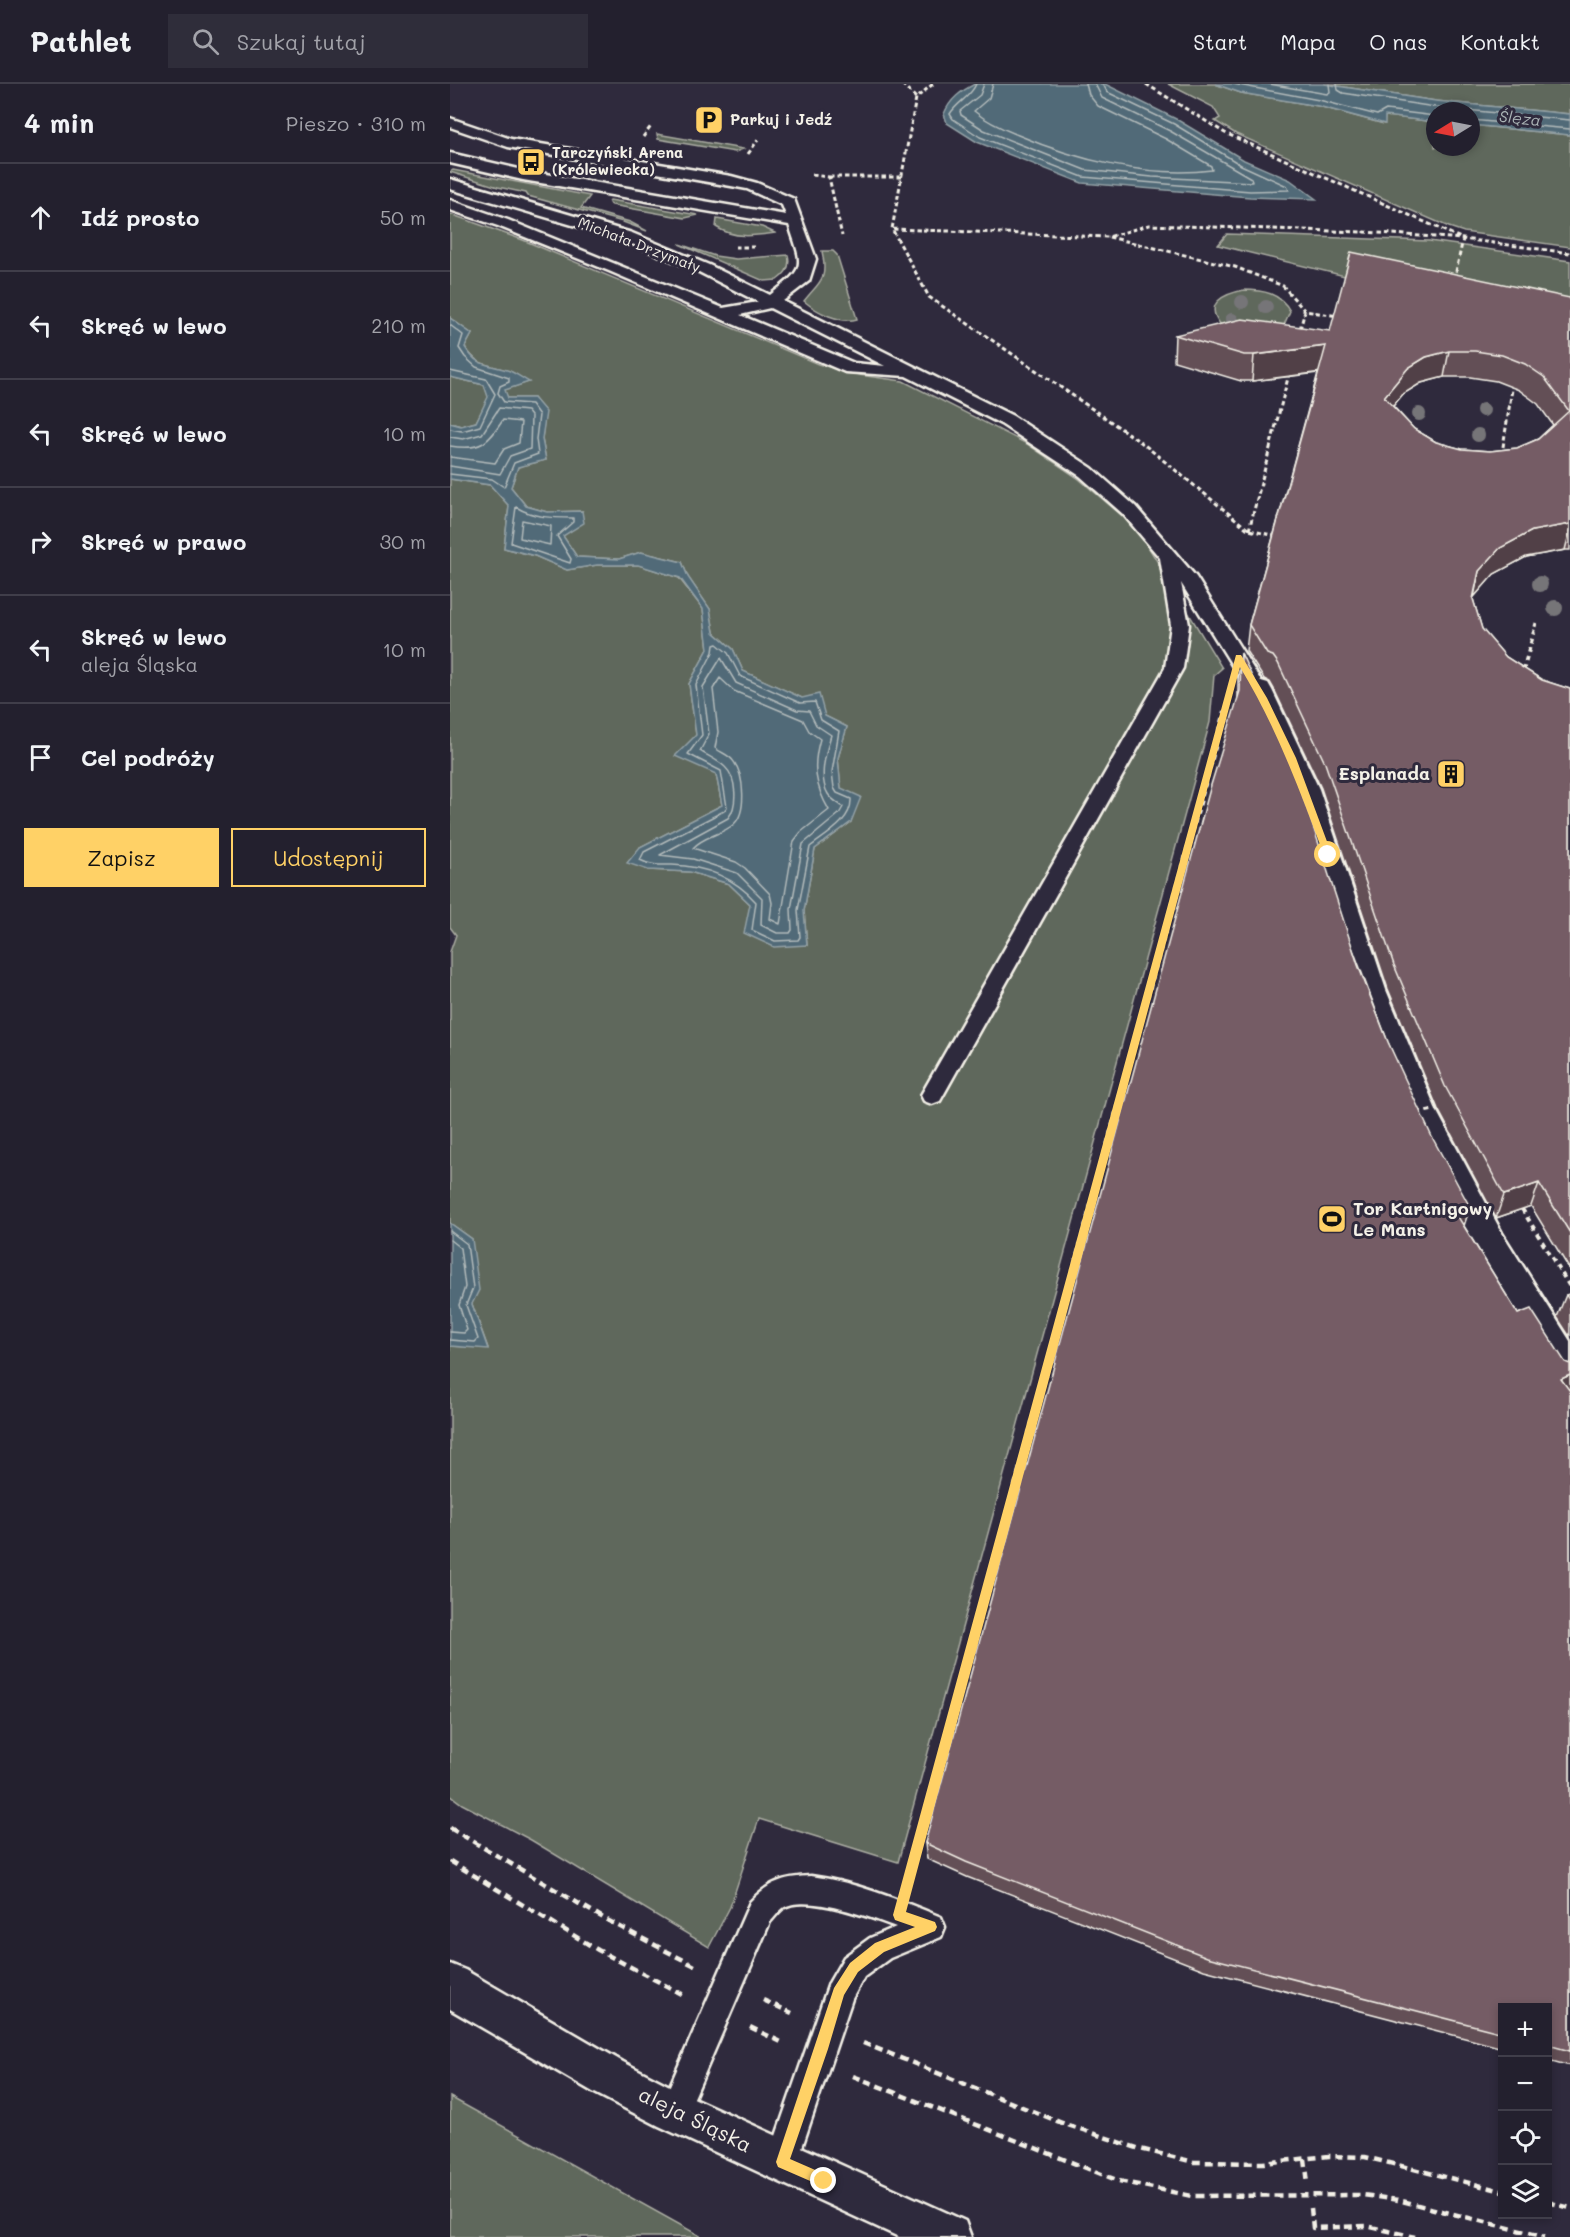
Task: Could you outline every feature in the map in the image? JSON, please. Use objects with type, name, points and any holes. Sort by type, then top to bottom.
[{"type":"street","points":[[1258,690],[1292,758],[1308,798],[1381,1019],[1411,1089],[1478,1224],[1570,1371]]},
{"type":"street","name":"aleja Śląska","points":[[450,1985],[599,2072],[674,2111],[949,2237]]},
{"type":"lane","points":[[450,122],[508,143],[752,186],[789,202],[808,259],[807,270],[795,285],[773,301],[756,308],[720,313]]},
{"type":"lane","points":[[450,158],[523,175],[794,221]]},
{"type":"lane","name":"Michała Drzymały","points":[[450,184],[626,236],[703,268],[1007,420],[1086,472],[1129,510],[1190,581],[1258,690]]},
{"type":"lane","name":"Michała Drzymały","points":[[450,205],[514,227],[851,368],[913,373]]},
{"type":"lane","points":[[932,1095],[1174,668],[1180,625],[1166,552]]},
{"type":"lane","points":[[674,2111],[760,1912],[775,1897],[792,1890],[813,1889],[833,1893],[931,1927],[880,1948],[854,1967],[839,1993],[782,2162]]},
{"type":"path","points":[[902,84],[916,98]]},
{"type":"path","points":[[933,84],[916,98],[892,229],[929,297],[1142,443],[1249,530],[1282,537]]},
{"type":"path","points":[[1146,84],[1225,133],[1463,239]]},
{"type":"path","points":[[812,175],[902,177]]},
{"type":"path","points":[[829,177],[842,236]]},
{"type":"path","points":[[1108,237],[1149,225],[1364,232],[1463,239],[1570,253]]},
{"type":"path","points":[[892,229],[1108,237],[1235,267],[1283,286],[1305,311],[1341,316]]},
{"type":"path","points":[[1455,278],[1463,239]]},
{"type":"path","points":[[1299,333],[1305,311]]},
{"type":"path","points":[[1249,530],[1291,366]]},
{"type":"path","points":[[1503,447],[1514,380]]},
{"type":"path","points":[[1520,681],[1536,623]]},
{"type":"path","points":[[899,1915],[1238,657]]},
{"type":"path","points":[[1414,1113],[1447,1107]]},
{"type":"path","points":[[1522,1209],[1570,1287]]},
{"type":"path","points":[[450,1828],[605,1919],[696,1966]]},
{"type":"path","points":[[450,1861],[598,1950],[662,1983]]},
{"type":"path","points":[[760,1998],[801,2017]]},
{"type":"path","points":[[750,2027],[791,2046]]},
{"type":"path","points":[[856,2040],[1062,2122],[1140,2149],[1194,2162],[1263,2163],[1365,2157],[1498,2190]]},
{"type":"path","points":[[864,2081],[1119,2181],[1192,2196],[1363,2195],[1398,2200],[1545,2237]]},
{"type":"path","points":[[1305,2159],[1308,2183]]},
{"type":"path","points":[[1552,2203],[1570,2208]]},
{"type":"path","points":[[1311,2208],[1313,2228],[1366,2226],[1415,2237]]},
{"type":"shaded area","points":[[1168,84],[1215,84],[1241,93],[1318,106],[1384,124],[1385,116],[1426,121],[1426,156],[1480,156],[1480,126],[1570,135],[1570,247],[1464,232],[1449,227],[1236,134],[1215,121],[1220,118],[1213,107]]},
{"type":"shaded area","points":[[1324,84],[1570,84],[1570,114],[1480,105],[1480,102],[1436,101]]},
{"type":"shaded area","points":[[657,134],[743,149],[735,152],[658,139]]},
{"type":"shaded area","points":[[453,170],[590,196],[581,208],[630,222],[647,231],[450,172]]},
{"type":"shaded area","points":[[610,200],[698,215],[685,218],[612,205],[609,203]]},
{"type":"shaded area","points":[[450,214],[523,240],[818,364],[859,375],[903,381],[1027,444],[1079,479],[1127,520],[1146,543],[1222,668],[1214,675],[1210,722],[898,1862],[759,1819],[730,1907],[709,1947],[531,1840],[462,1804],[450,1795],[450,1346],[488,1348],[472,1304],[472,1239],[450,1223],[450,952],[456,935],[450,927],[450,479],[490,485],[509,506],[504,548],[535,556],[567,570],[597,565],[639,565],[679,578],[703,609],[708,649],[689,684],[696,735],[716,774],[722,805],[640,847],[648,870],[690,872],[729,884],[750,904],[807,945],[804,911],[815,849],[851,822],[841,789],[838,758],[847,727],[825,716],[802,698],[743,671],[733,649],[714,632],[710,609],[688,577],[682,562],[641,552],[619,559],[577,557],[563,536],[582,511],[547,512],[526,506],[511,487],[518,467],[546,460],[542,439],[545,412],[534,398],[508,398],[504,390],[528,382],[512,372],[474,358],[465,347],[472,334],[450,318]]},
{"type":"shaded area","points":[[717,219],[762,227],[775,233],[737,235],[716,227]]},
{"type":"shaded area","points":[[1227,234],[1429,241],[1570,261],[1570,322],[1349,277],[1218,245]]},
{"type":"shaded area","points":[[679,244],[715,256],[736,259],[788,255],[788,266],[777,280],[764,281]]},
{"type":"shaded area","points":[[822,251],[833,251],[837,255],[857,319],[843,320],[829,316],[804,301],[822,279],[824,261]]},
{"type":"shaded area","points":[[1244,290],[1264,292],[1281,300],[1290,311],[1284,325],[1221,325],[1214,311],[1215,305],[1223,297]]},
{"type":"shaded area","points":[[450,377],[484,385],[489,397],[476,422],[461,426],[450,423]]},
{"type":"shaded area","points":[[450,2097],[702,2237],[450,2237]]},
{"type":"water","points":[[975,84],[1105,84],[1176,119],[1244,160],[1290,180],[1316,199],[1250,197],[1082,183],[977,142],[947,123],[944,114],[949,104]]},
{"type":"water","points":[[1215,84],[1324,84],[1446,102],[1426,102],[1426,121],[1385,116],[1385,124],[1318,106],[1241,93]]},
{"type":"water","name":"Ślęza","points":[[1480,105],[1570,114],[1570,135],[1480,126]]},
{"type":"water","points":[[450,318],[472,334],[465,347],[478,362],[510,371],[529,382],[505,390],[508,398],[534,398],[546,412],[542,439],[546,460],[518,467],[511,487],[526,506],[547,512],[582,511],[584,523],[563,536],[577,557],[619,559],[641,552],[682,562],[688,577],[710,609],[714,632],[733,649],[743,671],[802,698],[819,694],[825,716],[847,727],[838,758],[841,788],[861,797],[851,822],[815,849],[804,911],[807,945],[774,947],[744,933],[750,904],[729,884],[690,872],[648,870],[627,863],[640,847],[722,805],[716,774],[675,756],[696,735],[689,684],[708,649],[703,609],[680,578],[638,565],[597,565],[567,570],[535,556],[504,548],[509,506],[490,485],[450,479],[450,423],[461,426],[476,422],[488,397],[484,385],[450,377]]},
{"type":"water","points":[[450,1223],[472,1239],[479,1290],[472,1304],[488,1349],[450,1346]]},
{"type":"building","name":"Esplanada","points":[[1351,252],[1570,298],[1570,524],[1532,531],[1500,548],[1479,571],[1473,599],[1482,629],[1506,657],[1542,680],[1570,689],[1570,1233],[1539,1183],[1504,1195],[1445,1086],[1394,965],[1325,763],[1278,663],[1273,656],[1267,654],[1249,625],[1326,346],[1244,355],[1175,335],[1242,319],[1330,331]],"holes":[[[1449,351],[1475,351],[1502,355],[1525,364],[1544,377],[1569,411],[1538,439],[1517,448],[1490,451],[1462,449],[1436,442],[1414,429],[1384,397],[1408,368],[1426,357]]]},
{"type":"building","points":[[1241,653],[1281,739],[1302,792],[1358,965],[1388,1042],[1432,1137],[1470,1207],[1455,1212],[1518,1314],[1531,1309],[1565,1362],[1570,1364],[1570,1375],[1561,1379],[1570,1391],[1570,2051],[1552,2046],[1552,2003],[1498,2003],[1498,2032],[1207,1957],[966,1862],[925,1843],[1211,785],[1240,691]]},
{"type":"place","name":"Parkuj i Jedź","points":[[709,120]]},
{"type":"place","name":"Tarczyński Arena (Królewiecka)","points":[[531,162]]},
{"type":"place","name":"Esplanada","points":[[1451,774]]},
{"type":"place","name":"Tor Kartnigowy Le Mans","points":[[1332,1219]]},
{"type":"route","points":[[824,2181],[782,2162],[815,2070],[839,1993],[854,1967],[880,1948],[931,1927],[899,1915],[1225,714],[1238,657],[1263,698],[1292,758],[1328,855]]}]
